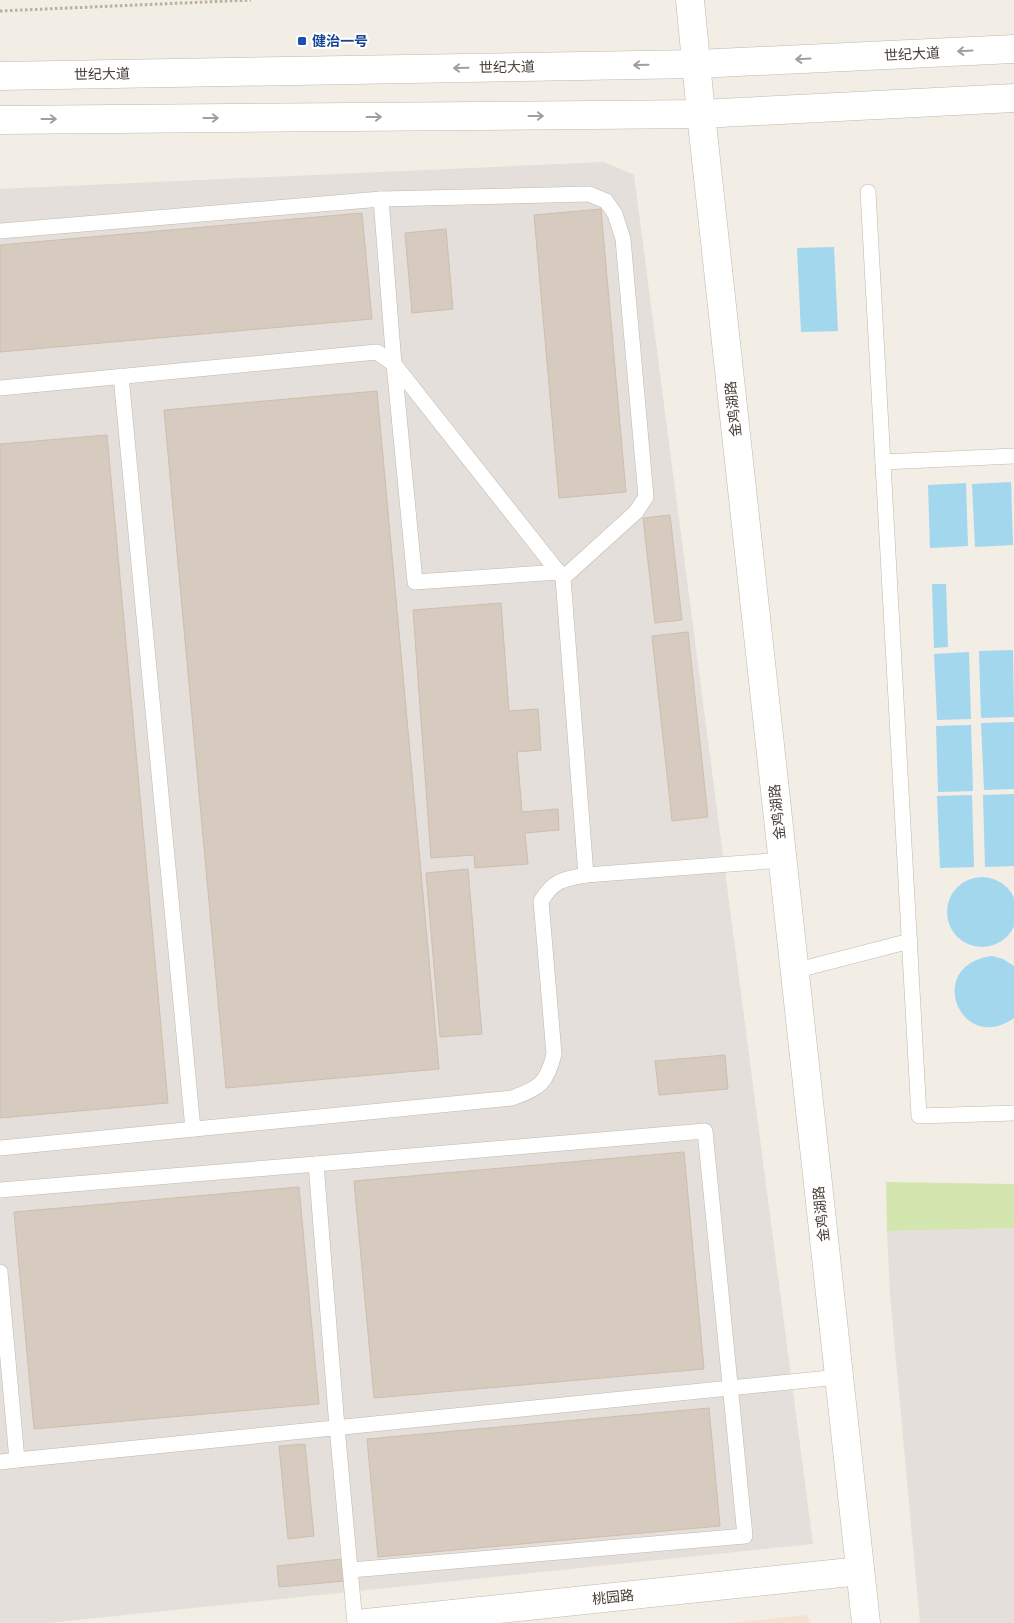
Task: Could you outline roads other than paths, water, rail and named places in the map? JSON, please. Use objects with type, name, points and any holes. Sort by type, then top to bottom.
[{"type":"street","name":"金鸡湖路","points":[[690,0],[866,1623]]},
{"type":"street","name":"世纪大道","points":[[0,76],[697,64],[1014,49]]},
{"type":"street","points":[[0,120],[701,114],[1014,98]]},
{"type":"street","name":"桃园路","points":[[366,1623],[860,1571]]},
{"type":"lane","points":[[868,192],[919,1116],[1014,1112]]},
{"type":"lane","points":[[0,231],[381,199],[589,194],[606,201],[615,214],[623,239],[646,497],[636,512],[561,575],[415,582],[394,364],[381,199]]},
{"type":"lane","points":[[0,388],[377,352],[394,364],[561,575],[586,875]]},
{"type":"lane","points":[[121,376],[193,1129]]},
{"type":"lane","points":[[883,462],[1014,456]]},
{"type":"lane","points":[[0,1148],[512,1098],[528,1092],[542,1082],[549,1072],[554,1054],[541,900],[549,888],[562,879],[586,875],[783,860]]},
{"type":"lane","points":[[794,971],[910,941]]},
{"type":"lane","points":[[0,1190],[705,1131],[745,1536],[351,1570]]},
{"type":"lane","points":[[316,1164],[355,1623]]},
{"type":"lane","points":[[0,1272],[18,1460]]},
{"type":"lane","points":[[0,1462],[839,1377]]},
{"type":"water","points":[[834,247],[838,331],[801,332],[797,248]]},
{"type":"water","points":[[1011,482],[1013,545],[975,547],[972,484]]},
{"type":"water","points":[[966,483],[968,546],[930,548],[928,485]]},
{"type":"water","points":[[932,584],[946,584],[948,647],[934,648]]},
{"type":"water","points":[[1013,650],[1014,717],[981,718],[979,651]]},
{"type":"water","points":[[969,652],[971,719],[937,720],[934,654]]},
{"type":"water","points":[[1014,722],[1014,789],[984,790],[981,723]]},
{"type":"water","points":[[971,725],[973,791],[938,792],[936,726]]},
{"type":"water","points":[[1014,794],[1014,866],[985,867],[983,795]]},
{"type":"water","points":[[972,795],[974,867],[940,868],[937,796]]},
{"type":"water","points":[[982,877],[995,880],[1007,887],[1014,899],[1017,912],[1014,925],[1007,937],[995,944],[982,947],[969,944],[957,937],[950,925],[947,912],[950,899],[957,887],[969,880]]},
{"type":"water","points":[[992,956],[1003,959],[1014,966],[1014,1018],[995,1027],[978,1026],[966,1017],[957,1005],[955,990],[959,975],[971,963]]},
{"type":"place","name":"健治一号","points":[[302,41]]}]
